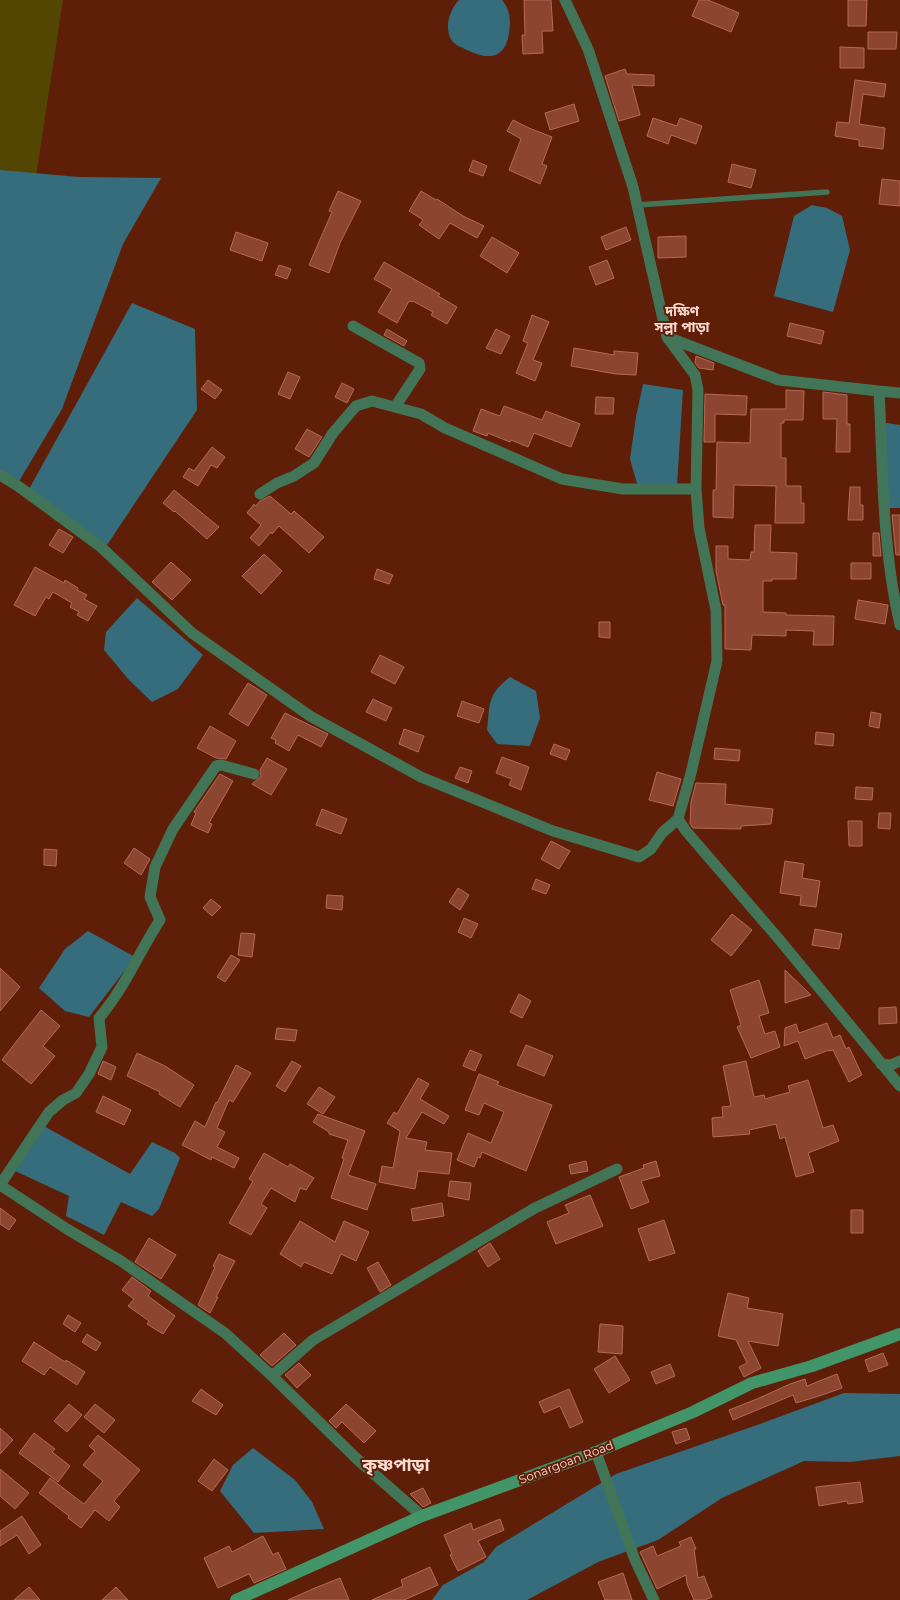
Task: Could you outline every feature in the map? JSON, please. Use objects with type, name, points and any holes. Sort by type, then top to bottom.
[{"type":"main road","name":"Sonargoan Road","points":[[236,1600],[422,1516],[596,1452],[693,1412],[752,1383],[812,1366],[900,1334]]},
{"type":"street","points":[[0,475],[101,547],[192,633],[310,716],[421,777],[553,831],[638,857],[651,848],[662,833],[678,819],[691,773],[717,661],[716,610],[699,528],[696,489],[698,390],[695,375],[667,337],[633,187],[588,49],[565,0]]},
{"type":"street","points":[[353,326],[419,363],[420,369],[395,407]]},
{"type":"street","points":[[667,337],[779,380],[900,393]]},
{"type":"street","points":[[879,391],[885,523],[894,598],[900,625]]},
{"type":"street","points":[[260,494],[314,463],[333,433],[356,406],[372,401],[421,414],[445,428],[562,479],[623,489],[696,489]]},
{"type":"street","points":[[254,774],[221,765],[216,766],[173,829],[155,866],[150,897],[160,920],[149,936],[131,973],[99,1018],[102,1047],[89,1074],[76,1092],[49,1112],[0,1185],[120,1261],[225,1333],[357,1459],[422,1516]]},
{"type":"street","points":[[678,819],[686,832],[778,938],[900,1086]]},
{"type":"street","points":[[882,1064],[891,1065],[900,1061]]},
{"type":"street","points":[[272,1376],[313,1340],[535,1208],[617,1169]]},
{"type":"street","points":[[596,1452],[635,1560],[654,1600]]},
{"type":"lane","points":[[637,205],[827,192]]},
{"type":"shaded area","points":[[0,0],[63,0],[0,411]]},
{"type":"water","points":[[459,0],[502,0],[507,7],[510,29],[507,42],[499,53],[488,56],[481,55],[460,47],[452,41],[448,29],[449,18]]},
{"type":"water","points":[[0,170],[79,177],[161,178],[123,244],[62,409],[18,483],[0,472]]},
{"type":"water","points":[[812,205],[827,208],[842,216],[850,250],[833,312],[774,296],[794,216]]},
{"type":"water","points":[[132,303],[195,329],[197,410],[107,545],[28,491]]},
{"type":"water","points":[[643,384],[683,390],[677,486],[638,487],[630,459]]},
{"type":"water","points":[[887,423],[900,425],[900,508],[886,508],[883,425]]},
{"type":"water","points":[[137,598],[203,655],[178,689],[152,702],[129,680],[104,650],[106,632]]},
{"type":"water","points":[[510,677],[536,691],[540,718],[530,746],[497,744],[487,730],[493,695]]},
{"type":"water","points":[[88,931],[135,957],[89,1017],[65,1011],[39,988],[65,949]]},
{"type":"water","points":[[42,1125],[130,1174],[152,1142],[175,1153],[180,1158],[159,1209],[152,1216],[121,1202],[104,1235],[66,1216],[69,1196],[13,1170]]},
{"type":"water","points":[[844,1393],[900,1394],[900,1456],[850,1462],[804,1461],[722,1498],[658,1540],[598,1562],[527,1600],[432,1600],[443,1585],[484,1562],[496,1547],[616,1474]]},
{"type":"water","points":[[253,1448],[295,1480],[312,1502],[324,1529],[254,1533],[220,1491],[233,1465]]},
{"type":"building","points":[[524,0],[551,0],[553,31],[542,31],[543,53],[523,54],[522,35],[525,35]]},
{"type":"building","points":[[699,0],[708,0],[739,13],[731,32],[692,16]]},
{"type":"building","points":[[848,0],[867,0],[866,26],[848,26]]},
{"type":"building","points":[[868,32],[897,32],[896,49],[868,49]]},
{"type":"building","points":[[840,47],[864,48],[864,68],[840,68]]},
{"type":"building","points":[[625,69],[627,74],[654,75],[654,86],[632,85],[640,115],[619,121],[605,76]]},
{"type":"building","points":[[855,80],[886,84],[884,97],[863,94],[859,124],[885,128],[883,149],[859,146],[859,140],[835,136],[837,122],[849,123]]},
{"type":"building","points":[[574,104],[579,121],[550,130],[545,113]]},
{"type":"building","points":[[653,118],[677,126],[680,118],[702,126],[696,144],[671,135],[668,144],[647,136]]},
{"type":"building","points":[[513,120],[552,137],[542,164],[547,166],[540,184],[509,170],[521,139],[507,131]]},
{"type":"building","points":[[473,160],[487,166],[483,176],[469,171]]},
{"type":"building","points":[[732,164],[756,170],[751,188],[728,182]]},
{"type":"building","points":[[882,179],[900,181],[900,206],[879,204]]},
{"type":"building","points":[[338,191],[361,201],[340,243],[329,273],[309,265],[332,212],[329,211]]},
{"type":"building","points":[[421,191],[484,226],[477,238],[450,223],[439,239],[419,225],[423,220],[409,211]]},
{"type":"building","points":[[626,227],[631,240],[606,250],[601,237]]},
{"type":"building","points":[[236,232],[268,243],[262,261],[230,250]]},
{"type":"building","points":[[686,236],[686,257],[658,258],[658,237]]},
{"type":"building","points":[[492,237],[519,253],[507,273],[480,256]]},
{"type":"building","points":[[607,260],[614,278],[596,285],[589,267]]},
{"type":"building","points":[[384,262],[440,294],[438,296],[457,307],[447,324],[431,315],[433,312],[413,301],[409,301],[397,323],[378,312],[392,289],[374,279]]},
{"type":"building","points":[[279,265],[291,269],[287,279],[275,275]]},
{"type":"building","points":[[532,315],[549,322],[533,360],[542,363],[535,381],[516,373],[528,343],[523,341]]},
{"type":"building","points":[[790,323],[824,331],[821,344],[787,336]]},
{"type":"building","points":[[387,329],[407,341],[404,346],[384,335]]},
{"type":"building","points":[[496,329],[510,336],[501,354],[486,348]]},
{"type":"building","points":[[574,348],[614,355],[614,351],[638,353],[636,375],[616,374],[571,366]]},
{"type":"building","points":[[696,356],[714,363],[713,370],[699,368],[695,363]]},
{"type":"building","points":[[288,372],[300,377],[290,399],[278,394]]},
{"type":"building","points":[[208,380],[222,390],[215,399],[201,389]]},
{"type":"building","points":[[342,383],[354,389],[347,403],[335,397]]},
{"type":"building","points":[[786,390],[804,391],[803,420],[784,420],[784,423],[781,423],[781,458],[786,458],[786,486],[801,486],[801,503],[804,503],[804,523],[775,523],[776,486],[734,485],[733,518],[713,517],[713,490],[716,490],[717,442],[750,443],[751,409],[786,409]]},
{"type":"building","points":[[823,392],[847,395],[847,424],[850,424],[850,452],[836,452],[837,419],[823,419]]},
{"type":"building","points":[[705,394],[747,396],[746,415],[715,414],[715,442],[704,442]]},
{"type":"building","points":[[596,397],[614,398],[613,414],[595,414]]},
{"type":"building","points":[[504,406],[542,420],[546,411],[580,424],[571,447],[534,433],[528,447],[488,433],[487,436],[473,431],[481,409],[500,416]]},
{"type":"building","points":[[307,429],[322,437],[309,457],[295,449]]},
{"type":"building","points":[[212,447],[225,457],[217,468],[211,465],[198,486],[183,477],[189,468],[194,471]]},
{"type":"building","points":[[850,487],[860,487],[860,505],[863,505],[863,520],[848,520]]},
{"type":"building","points":[[174,490],[219,527],[207,539],[163,503]]},
{"type":"building","points":[[270,496],[291,514],[294,511],[324,537],[309,553],[279,526],[259,546],[250,538],[261,525],[247,513],[254,504],[256,506],[260,501]]},
{"type":"building","points":[[892,515],[900,515],[900,555],[896,555]]},
{"type":"building","points":[[755,525],[771,525],[770,552],[797,553],[796,579],[763,581],[763,612],[786,613],[786,615],[834,616],[833,645],[813,645],[814,631],[786,630],[786,636],[752,635],[751,650],[725,649],[725,605],[723,605],[716,571],[716,546],[728,546],[728,559],[750,560],[751,552],[754,552]]},
{"type":"building","points":[[59,529],[73,537],[63,553],[49,545]]},
{"type":"building","points":[[873,533],[879,533],[881,556],[873,556]]},
{"type":"building","points":[[264,554],[282,571],[261,594],[242,576]]},
{"type":"building","points":[[171,562],[191,580],[172,600],[152,582]]},
{"type":"building","points":[[851,563],[871,563],[871,579],[851,579]]},
{"type":"building","points":[[35,567],[64,583],[65,580],[78,588],[77,590],[87,595],[84,599],[97,606],[88,621],[77,615],[79,612],[70,607],[72,603],[53,592],[49,599],[46,597],[35,616],[14,605]]},
{"type":"building","points":[[377,569],[393,575],[389,584],[374,579]]},
{"type":"building","points":[[858,600],[888,605],[885,624],[855,619]]},
{"type":"building","points":[[599,622],[610,622],[610,638],[599,637]]},
{"type":"building","points":[[380,655],[404,667],[395,684],[371,672]]},
{"type":"building","points":[[248,683],[267,695],[248,726],[229,714]]},
{"type":"building","points":[[373,699],[392,708],[386,721],[366,712]]},
{"type":"building","points":[[462,701],[484,709],[479,723],[457,716]]},
{"type":"building","points":[[871,712],[881,714],[879,728],[869,726]]},
{"type":"building","points":[[285,713],[328,734],[321,747],[298,735],[289,751],[275,743],[276,740],[271,738]]},
{"type":"building","points":[[210,726],[236,741],[226,759],[216,758],[197,748]]},
{"type":"building","points":[[404,729],[424,736],[418,752],[399,744]]},
{"type":"building","points":[[816,732],[834,734],[833,746],[815,744]]},
{"type":"building","points":[[554,744],[570,750],[566,760],[550,754]]},
{"type":"building","points":[[715,748],[740,750],[739,761],[714,759]]},
{"type":"building","points":[[502,757],[529,767],[521,790],[509,785],[512,779],[496,773]]},
{"type":"building","points":[[267,758],[287,769],[271,795],[252,784],[261,776],[260,770]]},
{"type":"building","points":[[460,767],[472,771],[468,783],[455,778]]},
{"type":"building","points":[[657,772],[681,779],[673,806],[649,800]]},
{"type":"building","points":[[220,774],[233,781],[209,823],[212,824],[208,833],[191,825],[196,813],[194,812]]},
{"type":"building","points":[[696,783],[726,784],[725,804],[773,809],[771,824],[741,826],[741,829],[693,828],[690,824],[691,802]]},
{"type":"building","points":[[856,787],[873,788],[872,800],[855,799]]},
{"type":"building","points":[[322,809],[347,819],[341,834],[316,825]]},
{"type":"building","points":[[879,813],[891,813],[890,829],[878,828]]},
{"type":"building","points":[[848,821],[862,821],[862,846],[849,846]]},
{"type":"building","points":[[551,841],[570,851],[559,869],[541,859]]},
{"type":"building","points":[[134,848],[150,859],[141,875],[124,863]]},
{"type":"building","points":[[44,849],[57,850],[56,866],[44,865]]},
{"type":"building","points":[[785,861],[804,864],[802,878],[820,881],[816,907],[800,905],[801,896],[780,893]]},
{"type":"building","points":[[536,879],[550,885],[546,894],[532,889]]},
{"type":"building","points":[[458,888],[469,895],[460,910],[449,902]]},
{"type":"building","points":[[327,895],[343,896],[342,910],[326,908]]},
{"type":"building","points":[[211,899],[221,907],[212,916],[203,908]]},
{"type":"building","points":[[732,914],[752,930],[731,956],[711,940]]},
{"type":"building","points":[[464,918],[478,924],[471,938],[458,932]]},
{"type":"building","points":[[815,929],[842,934],[839,949],[812,945]]},
{"type":"building","points":[[241,933],[255,934],[252,957],[238,955]]},
{"type":"building","points":[[231,955],[240,960],[225,982],[217,977]]},
{"type":"building","points":[[0,968],[20,987],[0,1011]]},
{"type":"building","points":[[785,970],[811,995],[785,1003]]},
{"type":"building","points":[[759,980],[769,1013],[759,1016],[765,1034],[775,1031],[780,1047],[751,1058],[737,1027],[741,1025],[730,990]]},
{"type":"building","points":[[519,994],[531,1001],[522,1018],[510,1012]]},
{"type":"building","points":[[896,1007],[897,1023],[879,1024],[879,1008]]},
{"type":"building","points":[[41,1010],[60,1026],[43,1046],[55,1056],[31,1084],[2,1060]]},
{"type":"building","points":[[827,1023],[833,1038],[840,1035],[846,1049],[849,1047],[862,1075],[849,1082],[833,1050],[805,1059],[798,1041],[784,1046],[785,1028],[796,1024],[799,1033]]},
{"type":"building","points":[[277,1028],[297,1030],[295,1041],[275,1039]]},
{"type":"building","points":[[526,1045],[553,1056],[544,1076],[517,1065]]},
{"type":"building","points":[[470,1050],[482,1055],[475,1071],[463,1066]]},
{"type":"building","points":[[137,1053],[165,1066],[194,1085],[180,1107],[159,1094],[160,1092],[127,1076]]},
{"type":"building","points":[[103,1061],[116,1067],[111,1080],[98,1074]]},
{"type":"building","points":[[292,1061],[301,1066],[285,1092],[276,1086]]},
{"type":"building","points":[[746,1061],[754,1097],[764,1095],[765,1099],[790,1092],[788,1086],[808,1080],[823,1128],[833,1125],[839,1141],[808,1153],[814,1172],[796,1177],[785,1137],[780,1139],[776,1124],[749,1130],[750,1134],[713,1137],[712,1118],[723,1117],[722,1107],[731,1106],[723,1066]]},
{"type":"building","points":[[236,1065],[251,1073],[233,1102],[229,1100],[217,1128],[225,1132],[217,1147],[239,1158],[234,1168],[212,1157],[211,1160],[182,1145],[195,1121],[205,1127]]},
{"type":"building","points":[[479,1074],[499,1082],[497,1085],[552,1105],[526,1171],[482,1152],[474,1167],[457,1160],[468,1133],[491,1143],[504,1112],[484,1103],[479,1115],[465,1110]]},
{"type":"building","points":[[418,1078],[429,1084],[420,1099],[449,1116],[444,1124],[422,1112],[406,1138],[427,1142],[425,1150],[452,1153],[449,1174],[418,1171],[415,1189],[379,1182],[382,1166],[393,1168],[400,1131],[387,1123],[394,1112],[397,1114]]},
{"type":"building","points":[[319,1087],[335,1097],[323,1114],[307,1104]]},
{"type":"building","points":[[103,1096],[131,1110],[124,1125],[96,1112]]},
{"type":"building","points":[[318,1114],[365,1131],[348,1175],[376,1184],[367,1210],[331,1198],[344,1159],[342,1158],[348,1140],[329,1134],[329,1132],[313,1122]]},
{"type":"building","points":[[264,1153],[288,1167],[290,1164],[314,1178],[306,1190],[300,1188],[295,1202],[271,1188],[261,1204],[267,1208],[251,1235],[229,1223],[253,1181],[249,1179]]},
{"type":"building","points":[[586,1161],[588,1171],[571,1174],[569,1165]]},
{"type":"building","points":[[656,1161],[660,1176],[641,1181],[649,1202],[631,1209],[619,1177],[644,1168],[643,1165]]},
{"type":"building","points":[[450,1181],[471,1183],[469,1200],[448,1196]]},
{"type":"building","points":[[590,1195],[603,1226],[556,1244],[547,1222],[569,1213],[565,1205]]},
{"type":"building","points":[[442,1203],[444,1216],[413,1221],[411,1209]]},
{"type":"building","points":[[0,1208],[16,1220],[9,1230],[0,1224]]},
{"type":"building","points":[[851,1210],[863,1210],[863,1233],[851,1233]]},
{"type":"building","points":[[664,1220],[675,1253],[649,1261],[638,1229]]},
{"type":"building","points":[[300,1221],[335,1242],[344,1221],[369,1232],[356,1261],[341,1254],[332,1274],[304,1262],[301,1267],[280,1254]]},
{"type":"building","points":[[149,1238],[176,1255],[161,1279],[135,1262]]},
{"type":"building","points":[[490,1243],[500,1259],[488,1267],[478,1251]]},
{"type":"building","points":[[219,1254],[235,1261],[216,1297],[218,1297],[210,1313],[198,1305]]},
{"type":"building","points":[[378,1262],[391,1285],[380,1292],[367,1268]]},
{"type":"building","points":[[132,1277],[151,1291],[148,1296],[175,1316],[163,1334],[147,1324],[149,1321],[128,1306],[134,1299],[122,1290]]},
{"type":"building","points":[[728,1293],[749,1298],[747,1308],[783,1314],[778,1346],[748,1341],[761,1368],[744,1377],[739,1367],[747,1363],[736,1340],[718,1336]]},
{"type":"building","points":[[68,1315],[81,1323],[75,1332],[63,1324]]},
{"type":"building","points":[[600,1324],[623,1326],[622,1354],[598,1352]]},
{"type":"building","points":[[284,1333],[296,1345],[272,1366],[260,1355]]},
{"type":"building","points":[[87,1334],[101,1343],[96,1351],[82,1342]]},
{"type":"building","points":[[34,1342],[65,1362],[66,1360],[85,1372],[77,1385],[50,1367],[44,1375],[22,1361]]},
{"type":"building","points":[[883,1353],[888,1365],[869,1372],[865,1360]]},
{"type":"building","points":[[615,1356],[630,1380],[609,1393],[594,1369]]},
{"type":"building","points":[[299,1363],[311,1375],[297,1388],[285,1375]]},
{"type":"building","points":[[670,1364],[675,1376],[656,1384],[651,1372]]},
{"type":"building","points":[[837,1374],[842,1388],[819,1396],[796,1403],[793,1395],[733,1420],[729,1410],[805,1379],[807,1386]]},
{"type":"building","points":[[201,1389],[223,1405],[216,1415],[192,1401]]},
{"type":"building","points":[[569,1389],[583,1422],[570,1428],[560,1406],[544,1413],[539,1402]]},
{"type":"building","points":[[69,1404],[82,1415],[67,1432],[54,1421]]},
{"type":"building","points":[[95,1404],[115,1420],[104,1433],[84,1417]]},
{"type":"building","points":[[346,1404],[376,1431],[364,1443],[342,1422],[336,1428],[329,1421]]},
{"type":"building","points":[[0,1428],[13,1440],[0,1454]]},
{"type":"building","points":[[686,1428],[690,1439],[676,1444],[672,1432]]},
{"type":"building","points":[[34,1433],[55,1449],[52,1452],[70,1466],[58,1482],[19,1453]]},
{"type":"building","points":[[98,1435],[140,1470],[114,1501],[120,1507],[109,1521],[95,1510],[81,1528],[68,1518],[69,1516],[39,1493],[50,1478],[84,1504],[103,1481],[83,1465],[95,1451],[89,1446]]},
{"type":"building","points":[[214,1459],[228,1470],[212,1491],[198,1481]]},
{"type":"building","points":[[0,1469],[29,1493],[15,1509],[0,1496]]},
{"type":"building","points":[[860,1482],[863,1502],[848,1504],[847,1501],[819,1506],[816,1487]]},
{"type":"building","points":[[423,1488],[431,1503],[423,1507],[410,1494]]},
{"type":"building","points":[[22,1516],[41,1545],[29,1554],[17,1535],[0,1546],[0,1531]]},
{"type":"building","points":[[500,1519],[504,1530],[478,1541],[486,1557],[458,1571],[450,1555],[452,1554],[444,1535],[471,1523],[473,1530]]},
{"type":"building","points":[[263,1536],[273,1555],[278,1552],[286,1569],[254,1583],[249,1574],[218,1588],[204,1558],[229,1546],[232,1552]]},
{"type":"building","points":[[691,1537],[696,1549],[694,1549],[698,1578],[704,1576],[712,1597],[705,1600],[694,1600],[687,1584],[686,1575],[657,1589],[640,1552],[653,1546],[657,1556],[681,1546],[679,1542]]},
{"type":"building","points":[[430,1567],[438,1585],[404,1600],[372,1600],[403,1586],[401,1580]]},
{"type":"building","points":[[623,1573],[632,1600],[605,1600],[598,1582]]},
{"type":"building","points":[[340,1578],[349,1600],[288,1600],[315,1588]]},
{"type":"building","points":[[29,1587],[40,1600],[14,1600]]},
{"type":"building","points":[[116,1587],[128,1600],[102,1600]]},
{"type":"district","name":"দক্ষিণ সল্লা পাড়া","points":[[682,320]]},
{"type":"district","name":"কৃষ্ণপাড়া","points":[[396,1465]]}]
